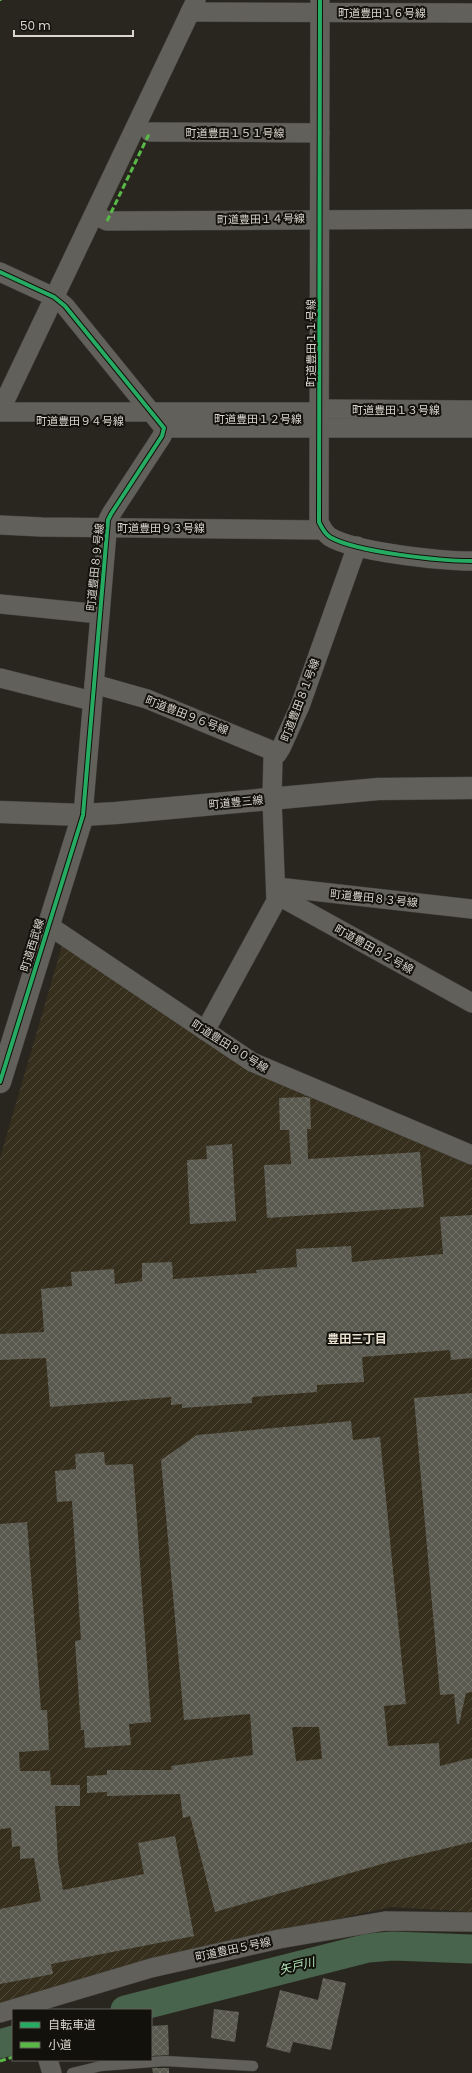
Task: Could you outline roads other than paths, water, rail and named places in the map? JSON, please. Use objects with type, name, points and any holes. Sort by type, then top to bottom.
[{"type":"street","name":"町道豊田１６号線","points":[[194,8],[320,6],[472,13]]},
{"type":"street","name":"町道豊田１１号線","points":[[320,6],[319,522],[322,530]]},
{"type":"street","points":[[2,415],[194,8]]},
{"type":"street","name":"町道豊田１５１号線","points":[[150,132],[320,133]]},
{"type":"street","name":"町道豊田１４号線","points":[[97,216],[107,221],[320,218],[472,219]]},
{"type":"street","points":[[0,272],[56,299],[66,306],[157,421]]},
{"type":"street","name":"町道豊田１３号線","points":[[320,416],[472,410]]},
{"type":"street","name":"町道豊田９４号線","points":[[2,415],[157,421]]},
{"type":"street","name":"町道豊田１２号線","points":[[157,421],[320,416],[472,428]]},
{"type":"street","name":"町道豊田８９号線","points":[[83,815],[107,528],[111,514],[162,436],[157,421]]},
{"type":"street","name":"町道豊田９３号線","points":[[0,524],[107,528],[322,530]]},
{"type":"street","points":[[322,530],[330,537],[357,546],[428,557],[472,561]]},
{"type":"street","name":"町道豊田８１号線","points":[[205,1031],[276,901],[277,891],[272,799],[274,759],[300,706],[357,546]]},
{"type":"street","points":[[0,604],[100,614]]},
{"type":"street","name":"町道豊田９６号線","points":[[0,678],[93,693],[146,699],[278,752]]},
{"type":"street","name":"町道豊三線","points":[[0,812],[83,815],[378,789],[472,788]]},
{"type":"street","name":"町道西武線","points":[[0,1082],[83,815]]},
{"type":"street","name":"町道豊田８３号線","points":[[277,891],[472,909]]},
{"type":"street","name":"町道豊田８２号線","points":[[277,891],[472,1003]]},
{"type":"street","name":"町道豊田８０号線","points":[[48,925],[205,1031],[264,1068],[472,1155]]},
{"type":"street","name":"町道豊田５号線","points":[[13,2009],[151,1968],[279,1939],[386,1921],[472,1922]]},
{"type":"street","name":"町道豊田５号線","points":[[0,2013],[12,2009]]},
{"type":"street","points":[[48,2061],[52,2073]]},
{"type":"lane","points":[[72,2073],[102,2066],[165,2061],[253,2066]]},
{"type":"waterway","name":"矢戸川","points":[[129,2009],[368,1948],[393,1946],[472,1949]]},
{"type":"waterway","name":"矢戸川","points":[[0,2044],[12,2040]]},
{"type":"district","name":"豊田三丁目","points":[[357,1339]]}]
